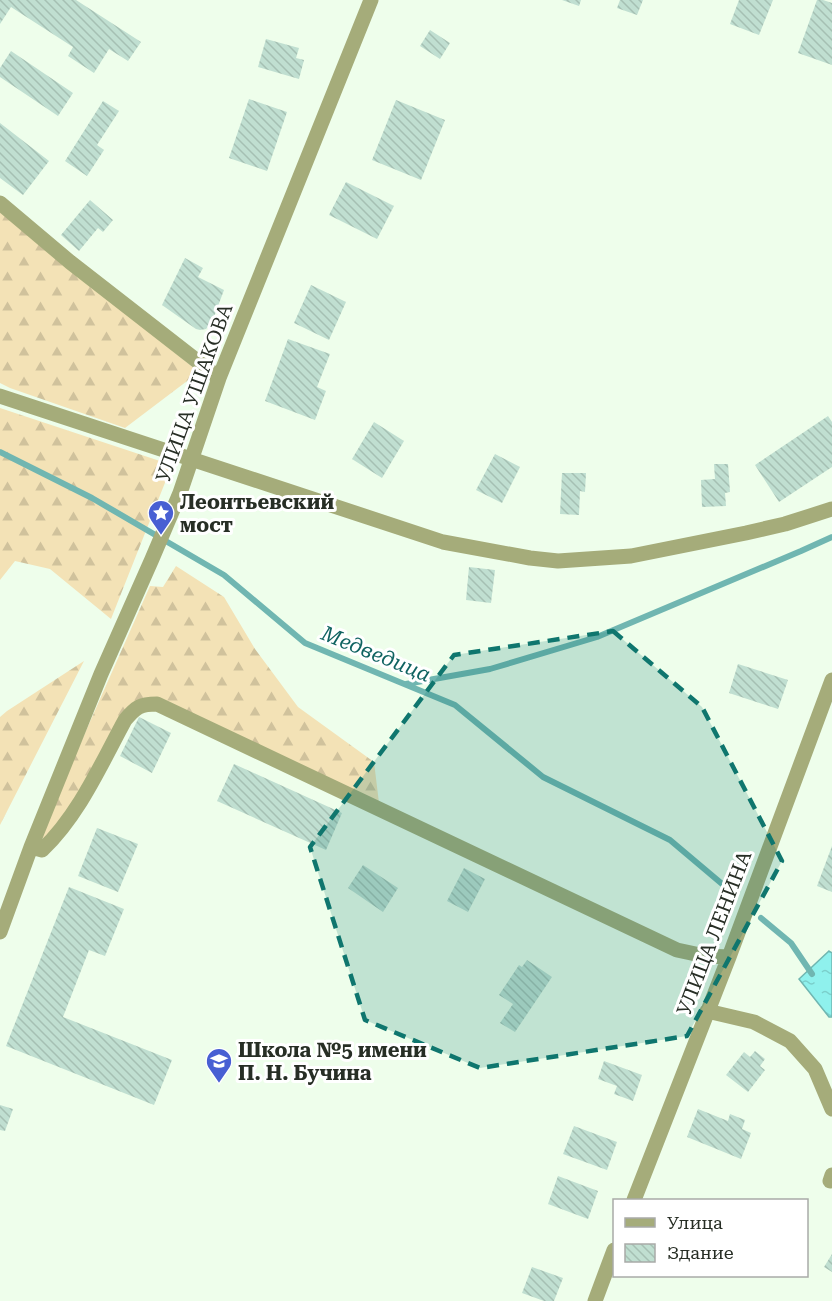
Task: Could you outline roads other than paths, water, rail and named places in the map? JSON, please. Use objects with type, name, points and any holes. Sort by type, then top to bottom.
[{"type":"street","name":"УЛИЦА УШАКОВА","points":[[0,932],[31,847],[101,674],[180,493],[219,378],[371,0]]},
{"type":"street","points":[[0,202],[70,262],[219,378]]},
{"type":"street","points":[[0,396],[443,542],[540,559],[589,560],[632,556],[785,524],[832,509]]},
{"type":"street","name":"УЛИЦА ЛЕНИНА","points":[[634,1199],[729,957],[832,680]]},
{"type":"street","points":[[31,847],[42,850],[72,816],[125,720],[135,708],[146,704],[157,704],[677,950],[705,956],[729,957]]},
{"type":"street","points":[[707,1011],[754,1022],[790,1041],[815,1069],[832,1109]]},
{"type":"street","points":[[594,1301],[613,1255]]},
{"type":"water","points":[[829,951],[832,953],[832,1017],[829,1017],[799,979]]},
{"type":"waterway","name":"Медведица","points":[[0,452],[92,498],[224,575],[305,643],[455,705],[543,777],[670,840],[734,894]]},
{"type":"waterway","points":[[406,684],[490,669],[597,637],[832,537]]},
{"type":"waterway","name":"Медведица","points":[[761,918],[791,943],[812,974]]},
{"type":"place","name":"Леонтьевский мост","points":[[161,536]]},
{"type":"place","name":"Школа №5 имени П. Н. Бучина","points":[[219,1084]]}]
